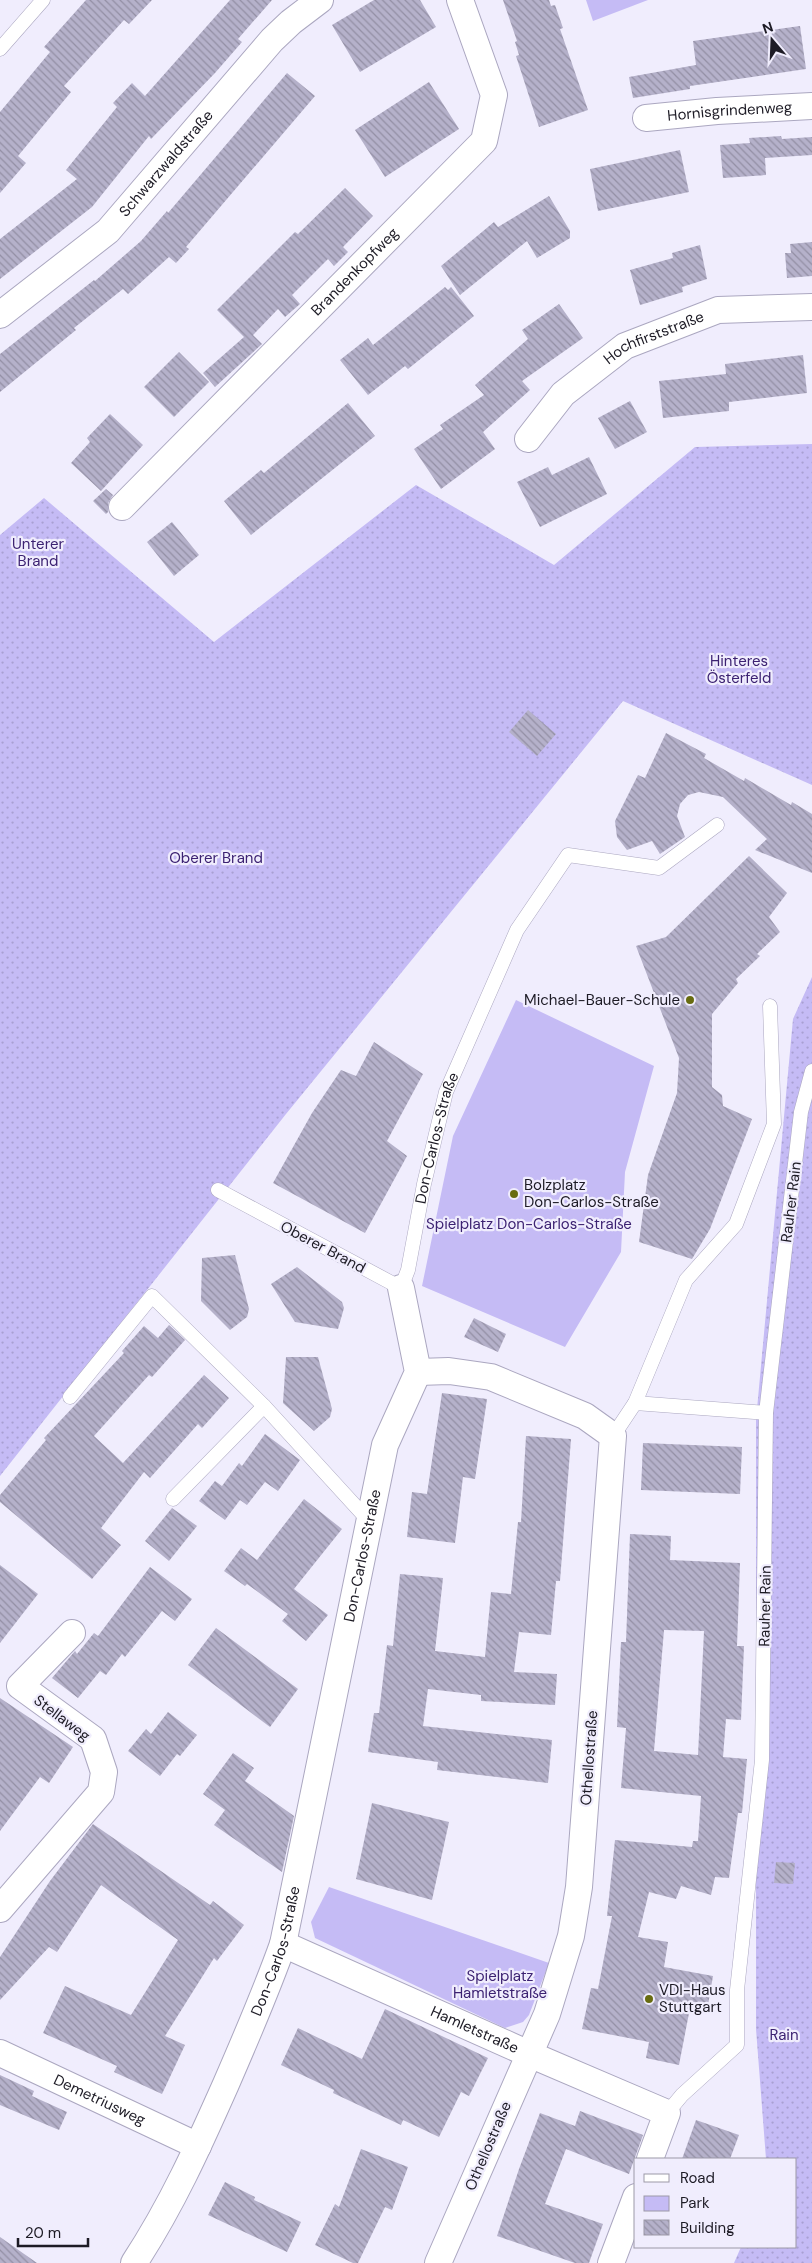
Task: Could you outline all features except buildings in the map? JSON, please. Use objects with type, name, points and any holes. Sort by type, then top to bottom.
[{"type":"street","name":"Schwarzwaldstraße","points":[[0,315],[108,231],[272,40],[291,22],[320,0]]},
{"type":"street","name":"Brandenkopfweg","points":[[122,507],[484,141],[494,95],[460,0]]},
{"type":"street","name":"Hornisgrindenweg","points":[[646,118],[717,111],[812,106]]},
{"type":"street","name":"Hochfirststraße","points":[[528,439],[563,394],[625,346],[718,310],[812,307]]},
{"type":"street","points":[[401,1288],[418,1372],[449,1371],[491,1378],[585,1416],[613,1436]]},
{"type":"street","name":"Don-Carlos-Straße","points":[[134,2263],[161,2222],[198,2146],[268,1988],[283,1944],[385,1445],[418,1372]]},
{"type":"street","name":"Othellostraße","points":[[438,2263],[547,2014],[571,1936],[579,1887],[613,1436]]},
{"type":"street","name":"Stellaweg","points":[[0,1909],[101,1792],[104,1772],[93,1739],[20,1686],[72,1633]]},
{"type":"street","name":"Hamletstraße","points":[[283,1944],[529,2054],[667,2113]]},
{"type":"street","name":"Demetriusweg","points":[[0,2053],[198,2146]]},
{"type":"street","points":[[650,2158],[667,2113]]},
{"type":"street","points":[[611,2263],[634,2202]]},
{"type":"lane","points":[[0,49],[43,0]]},
{"type":"lane","name":"Don-Carlos-Straße","points":[[401,1288],[408,1270],[424,1184],[446,1092],[517,930],[568,855],[659,868],[717,825]]},
{"type":"lane","points":[[613,1436],[635,1403],[686,1280],[736,1224],[774,1124],[770,1006]]},
{"type":"lane","name":"Rauher Rain","points":[[667,2113],[682,2095],[737,2045],[738,1990],[762,1760],[766,1413],[801,1112],[812,1071]]},
{"type":"lane","name":"Oberer Brand","points":[[218,1190],[401,1288]]},
{"type":"lane","points":[[70,1396],[152,1296],[264,1406],[370,1523]]},
{"type":"lane","points":[[635,1403],[766,1413]]},
{"type":"lane","points":[[172,1498],[264,1406]]},
{"type":"green space","points":[[586,0],[648,0],[593,21]]},
{"type":"green space","name":"Oberer Brand","points":[[812,444],[812,785],[623,701],[286,1114],[0,1476],[0,535],[44,498],[214,642],[416,485],[554,565],[695,447]]},
{"type":"green space","name":"Rain","points":[[812,977],[812,2263],[734,2263],[741,2248],[797,2248],[797,2158],[766,2158],[756,2029],[756,1420],[793,1019]]},
{"type":"green space","name":"Spielplatz Don-Carlos-Straße","points":[[516,1000],[654,1066],[625,1172],[621,1252],[565,1347],[422,1286],[453,1136]]},
{"type":"green space","name":"Spielplatz Hamletstraße","points":[[329,1887],[549,1963],[529,2015],[523,2022],[505,2028],[315,1938],[311,1922]]},
{"type":"place","name":"Michael-Bauer-Schule","points":[[690,1000]]},
{"type":"place","name":"Bolzplatz Don-Carlos-Straße","points":[[514,1194]]},
{"type":"place","name":"VDI-Haus Stuttgart","points":[[649,1999]]},
{"type":"park label","name":"Unterer Brand","points":[[38,552]]},
{"type":"park label","name":"Hinteres Österfeld","points":[[739,670]]}]
